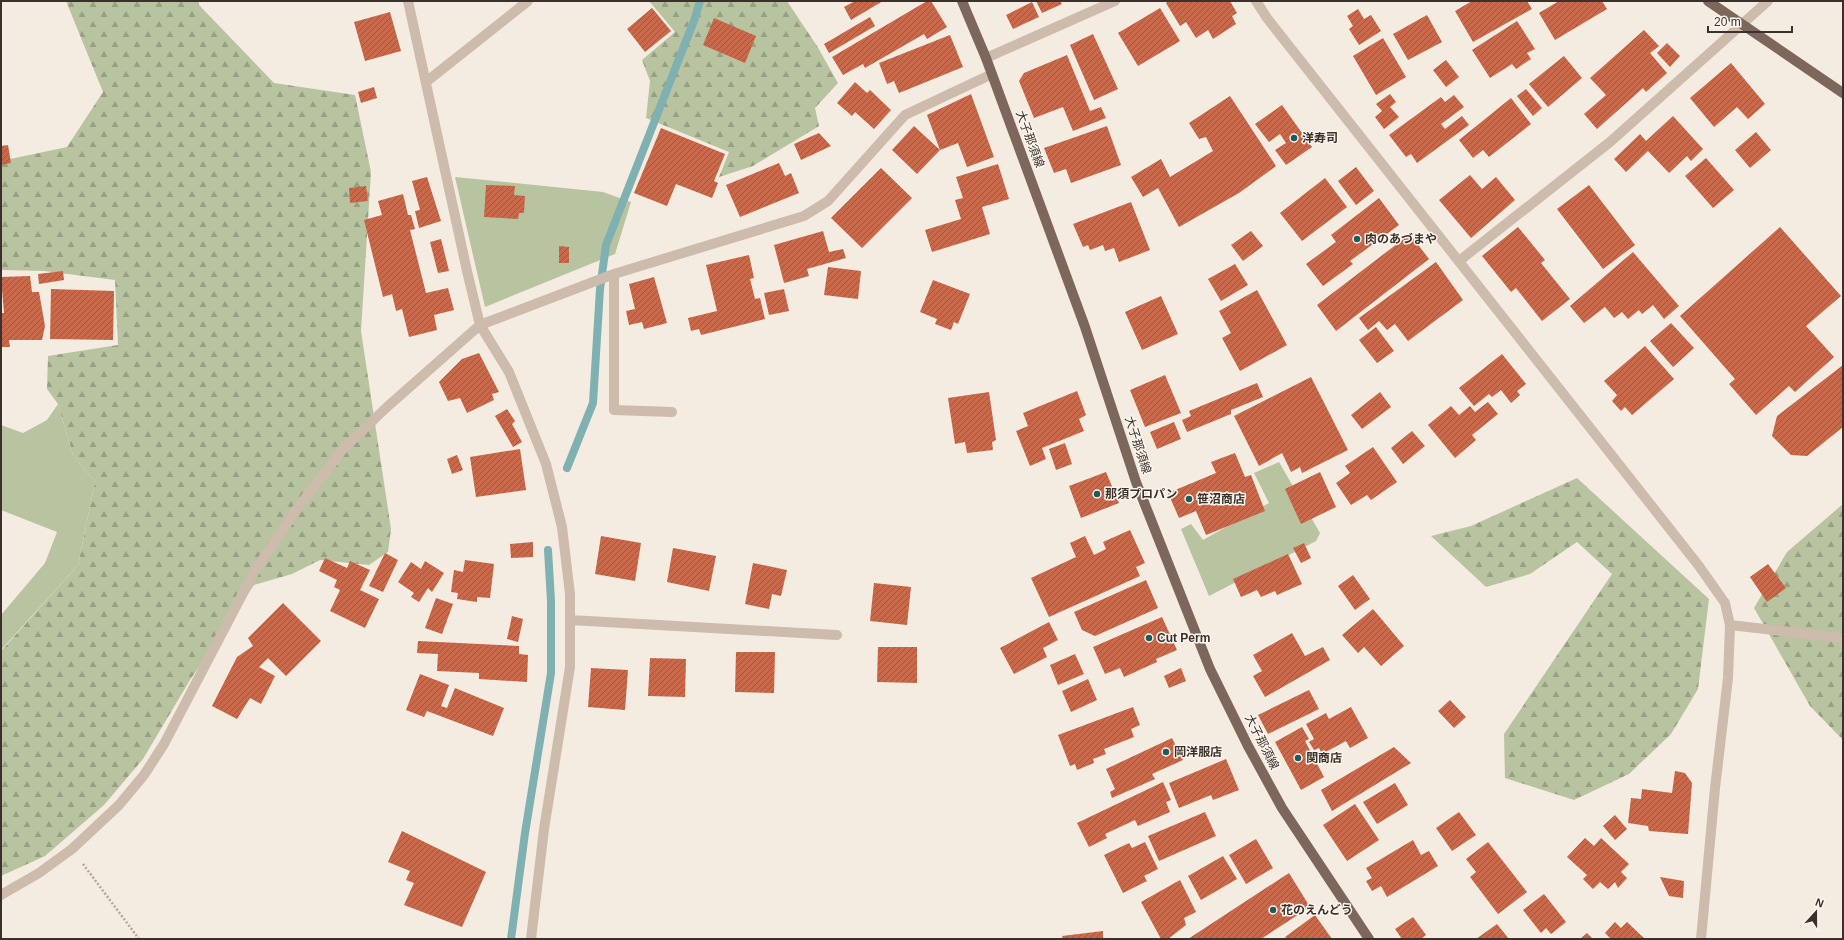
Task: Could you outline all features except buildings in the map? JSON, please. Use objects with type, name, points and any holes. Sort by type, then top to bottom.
[{"type":"main road","name":"大子那須線","points":[[962,1],[986,58],[1085,327],[1136,482],[1210,669],[1248,746],[1282,808],[1369,939]]},
{"type":"main road","points":[[1708,1],[1843,93]]},
{"type":"street","points":[[408,1],[480,325],[509,372],[546,464],[562,527],[570,594],[570,667],[544,829],[531,939]]},
{"type":"street","points":[[426,82],[528,1]]},
{"type":"street","points":[[986,58],[1115,1]]},
{"type":"street","points":[[1256,1],[1267,18],[1699,566],[1725,602],[1730,625],[1728,678],[1715,788],[1701,939]]},
{"type":"street","points":[[1459,261],[1610,142],[1743,25],[1768,1]]},
{"type":"street","points":[[1,895],[39,873],[72,849],[119,805],[144,775],[164,744],[254,574],[296,510],[343,449],[387,407],[480,325],[614,274],[804,216],[828,201],[905,115],[992,74]]},
{"type":"street","points":[[614,274],[614,410],[672,412]]},
{"type":"street","points":[[570,620],[837,635]]},
{"type":"street","points":[[1730,625],[1843,638]]},
{"type":"path","points":[[72,849],[139,939]]},
{"type":"green space","points":[[66,1],[199,1],[199,5],[274,83],[355,95],[371,172],[361,331],[391,529],[388,552],[369,565],[320,560],[292,574],[254,585],[190,680],[143,759],[104,805],[45,856],[1,876],[1,651],[78,565],[95,482],[73,455],[58,404],[47,389],[48,356],[118,345],[115,280],[44,271],[1,270],[1,161],[67,147],[103,92]]},
{"type":"green space","points":[[649,1],[787,1],[817,46],[838,83],[815,108],[819,126],[753,166],[719,177],[729,152],[646,118],[650,81],[642,60],[675,32]]},
{"type":"green space","points":[[455,177],[603,192],[631,202],[615,254],[485,307]]},
{"type":"green space","points":[[58,404],[73,455],[95,482],[78,565],[1,650],[1,615],[45,563],[57,532],[1,510],[1,425],[23,433],[47,420]]},
{"type":"green space","points":[[1279,462],[1320,533],[1316,541],[1209,596],[1181,529],[1191,524],[1203,540],[1269,503],[1254,473]]},
{"type":"green space","points":[[1577,478],[1709,599],[1698,689],[1671,734],[1629,774],[1574,800],[1505,778],[1504,734],[1612,574],[1577,542],[1530,574],[1486,587],[1431,536],[1471,526]]},
{"type":"green space","points":[[1843,504],[1843,740],[1810,706],[1754,608],[1787,552]]},
{"type":"waterway","points":[[567,468],[593,403],[600,289],[606,245],[695,18],[700,1]]},
{"type":"waterway","points":[[511,939],[525,833],[551,673],[551,601],[548,550]]},
{"type":"place","name":"洋寿司","points":[[1294,138]]},
{"type":"place","name":"肉のあづまや","points":[[1357,239]]},
{"type":"place","name":"那須プロパン","points":[[1097,494]]},
{"type":"place","name":"笹沼商店","points":[[1189,499]]},
{"type":"place","name":"Cut Perm","points":[[1149,638]]},
{"type":"place","name":"岡洋服店","points":[[1166,752]]},
{"type":"place","name":"関商店","points":[[1298,758]]},
{"type":"place","name":"花のえんどう","points":[[1273,910]]}]
